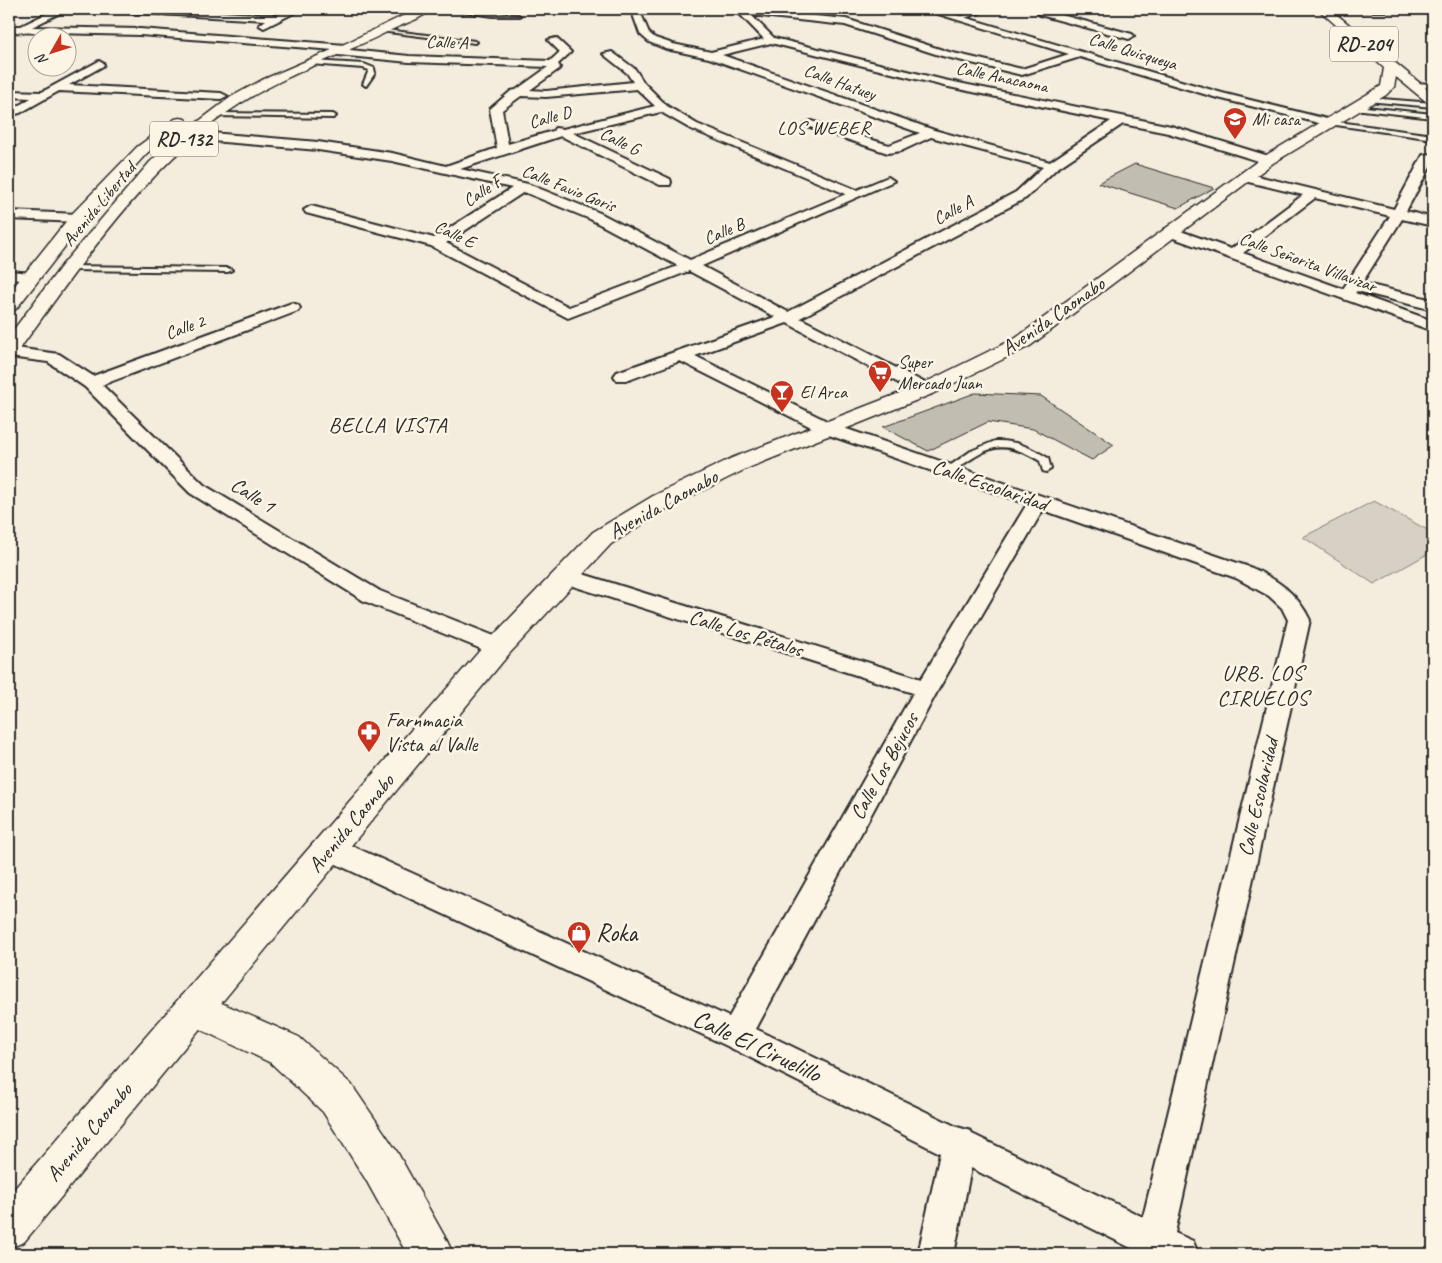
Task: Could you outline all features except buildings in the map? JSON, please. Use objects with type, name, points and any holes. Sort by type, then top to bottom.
[{"type":"main road","name":"Avenida Libertad","points":[[9,305],[78,218],[142,150],[164,133],[221,96],[403,9]]},
{"type":"main road","name":"Avenida Libertad","points":[[9,351],[69,268],[155,165],[189,136],[236,100],[267,83],[342,50],[425,9]]},
{"type":"main road","name":"RD-204","points":[[1324,10],[1377,91],[1416,85],[1432,97]]},
{"type":"main road","points":[[1377,91],[1402,92],[1432,97]]},
{"type":"main road","name":"Avenida Caonabo","points":[[9,1227],[499,647],[602,538],[662,501],[740,463],[829,430],[925,390],[1023,342],[1268,160],[1331,123],[1377,91]]},
{"type":"main road","points":[[194,1008],[285,1050],[337,1098],[381,1165],[431,1254]]},
{"type":"street","points":[[14,29],[63,9]]},
{"type":"street","points":[[120,9],[188,11],[277,18]]},
{"type":"street","points":[[235,40],[297,9]]},
{"type":"street","name":"Calle Hatuey","points":[[635,9],[645,34],[652,40],[670,47],[711,55],[930,132],[1052,166]]},
{"type":"street","name":"Calle Quisqueya","points":[[927,9],[1032,38],[1218,95],[1331,123]]},
{"type":"street","points":[[741,10],[771,40]]},
{"type":"street","points":[[741,10],[846,22],[946,54],[1022,72],[1080,54]]},
{"type":"street","points":[[1043,13],[1129,36]]},
{"type":"street","points":[[1067,28],[1084,24]]},
{"type":"street","name":"Calle A","points":[[14,29],[94,29],[324,46],[409,59],[553,65]]},
{"type":"street","points":[[1032,38],[1049,33]]},
{"type":"street","points":[[503,148],[496,109],[515,93],[555,67],[553,65],[566,52],[552,40]]},
{"type":"street","points":[[711,55],[771,40]]},
{"type":"street","name":"Calle Anacaona","points":[[771,40],[944,83],[1171,130],[1268,160]]},
{"type":"street","points":[[608,54],[631,71],[640,85],[663,108],[693,126],[856,194]]},
{"type":"street","points":[[16,111],[99,64]]},
{"type":"street","points":[[515,93],[546,94],[640,85]]},
{"type":"street","points":[[58,88],[221,96]]},
{"type":"street","points":[[9,94],[44,95]]},
{"type":"street","name":"Calle D","points":[[448,169],[503,148],[559,131],[663,108]]},
{"type":"street","name":"Calle A","points":[[623,376],[790,317],[1020,196],[1052,166],[1122,119]]},
{"type":"street","points":[[812,124],[888,149],[897,148],[930,132]]},
{"type":"street","name":"Calle G","points":[[559,131],[665,182]]},
{"type":"street","name":"Calle Favio Goris","points":[[164,133],[318,146],[392,157],[523,187],[595,216],[790,317],[925,390]]},
{"type":"street","points":[[1433,158],[1427,158],[1398,214],[1349,291],[1433,305]]},
{"type":"street","points":[[1245,177],[1433,222]]},
{"type":"street","name":"Calle B","points":[[574,313],[690,266],[888,181]]},
{"type":"street","name":"Calle F","points":[[436,243],[523,187]]},
{"type":"street","points":[[1232,255],[1312,194]]},
{"type":"street","name":"Calle E","points":[[311,210],[436,243],[564,312],[574,313]]},
{"type":"street","points":[[9,215],[78,218]]},
{"type":"street","name":"Calle Señorita Villavizar","points":[[1170,232],[1232,255],[1349,291],[1433,326]]},
{"type":"street","points":[[9,275],[33,277]]},
{"type":"street","name":"Calle 2","points":[[91,383],[292,308]]},
{"type":"street","name":"Calle 1","points":[[9,351],[54,358],[91,383],[198,489],[372,596],[499,647]]},
{"type":"street","name":"Calle Escolaridad","points":[[682,356],[829,430],[1039,501],[1234,570],[1266,583],[1282,594],[1293,607],[1298,620],[1168,1247]]},
{"type":"street","name":"Calle Los Bejucos","points":[[736,1035],[927,689],[1039,501]]},
{"type":"street","name":"Calle Los Pétalos","points":[[565,576],[927,689]]},
{"type":"street","name":"Calle El Ciruelillo","points":[[329,848],[736,1035],[1168,1247]]},
{"type":"street","points":[[936,1254],[959,1143]]},
{"type":"lane","points":[[445,9],[518,16]]},
{"type":"lane","points":[[475,13],[484,9]]},
{"type":"lane","points":[[493,15],[506,9]]},
{"type":"lane","points":[[960,18],[989,9]]},
{"type":"lane","points":[[1324,10],[1433,10]]},
{"type":"lane","points":[[380,30],[475,42]]},
{"type":"lane","points":[[312,63],[364,66],[372,69],[366,84]]},
{"type":"lane","points":[[1377,91],[1433,116]]},
{"type":"lane","points":[[216,115],[332,116]]},
{"type":"lane","points":[[1331,123],[1433,137]]},
{"type":"lane","points":[[69,268],[228,270]]},
{"type":"lane","points":[[949,470],[982,447],[995,443],[1008,443],[1029,450],[1045,460],[1046,469]]},
{"type":"shaded area","points":[[1374,501],[1433,533],[1433,551],[1374,584],[1303,537]]},
{"type":"place","name":"Mi casa","points":[[1235,140]]},
{"type":"place","name":"Super Mercado Juan","points":[[880,393]]},
{"type":"place","name":"El Arca","points":[[782,413]]},
{"type":"place","name":"Farnmacia Vista al Valle","points":[[369,753]]},
{"type":"place","name":"Roka","points":[[579,954]]},
{"type":"district","name":"LOS WEBER","points":[[824,128]]},
{"type":"district","name":"BELLA VISTA","points":[[388,425]]},
{"type":"district","name":"URB. LOS CIRUELOS","points":[[1263,686]]}]
